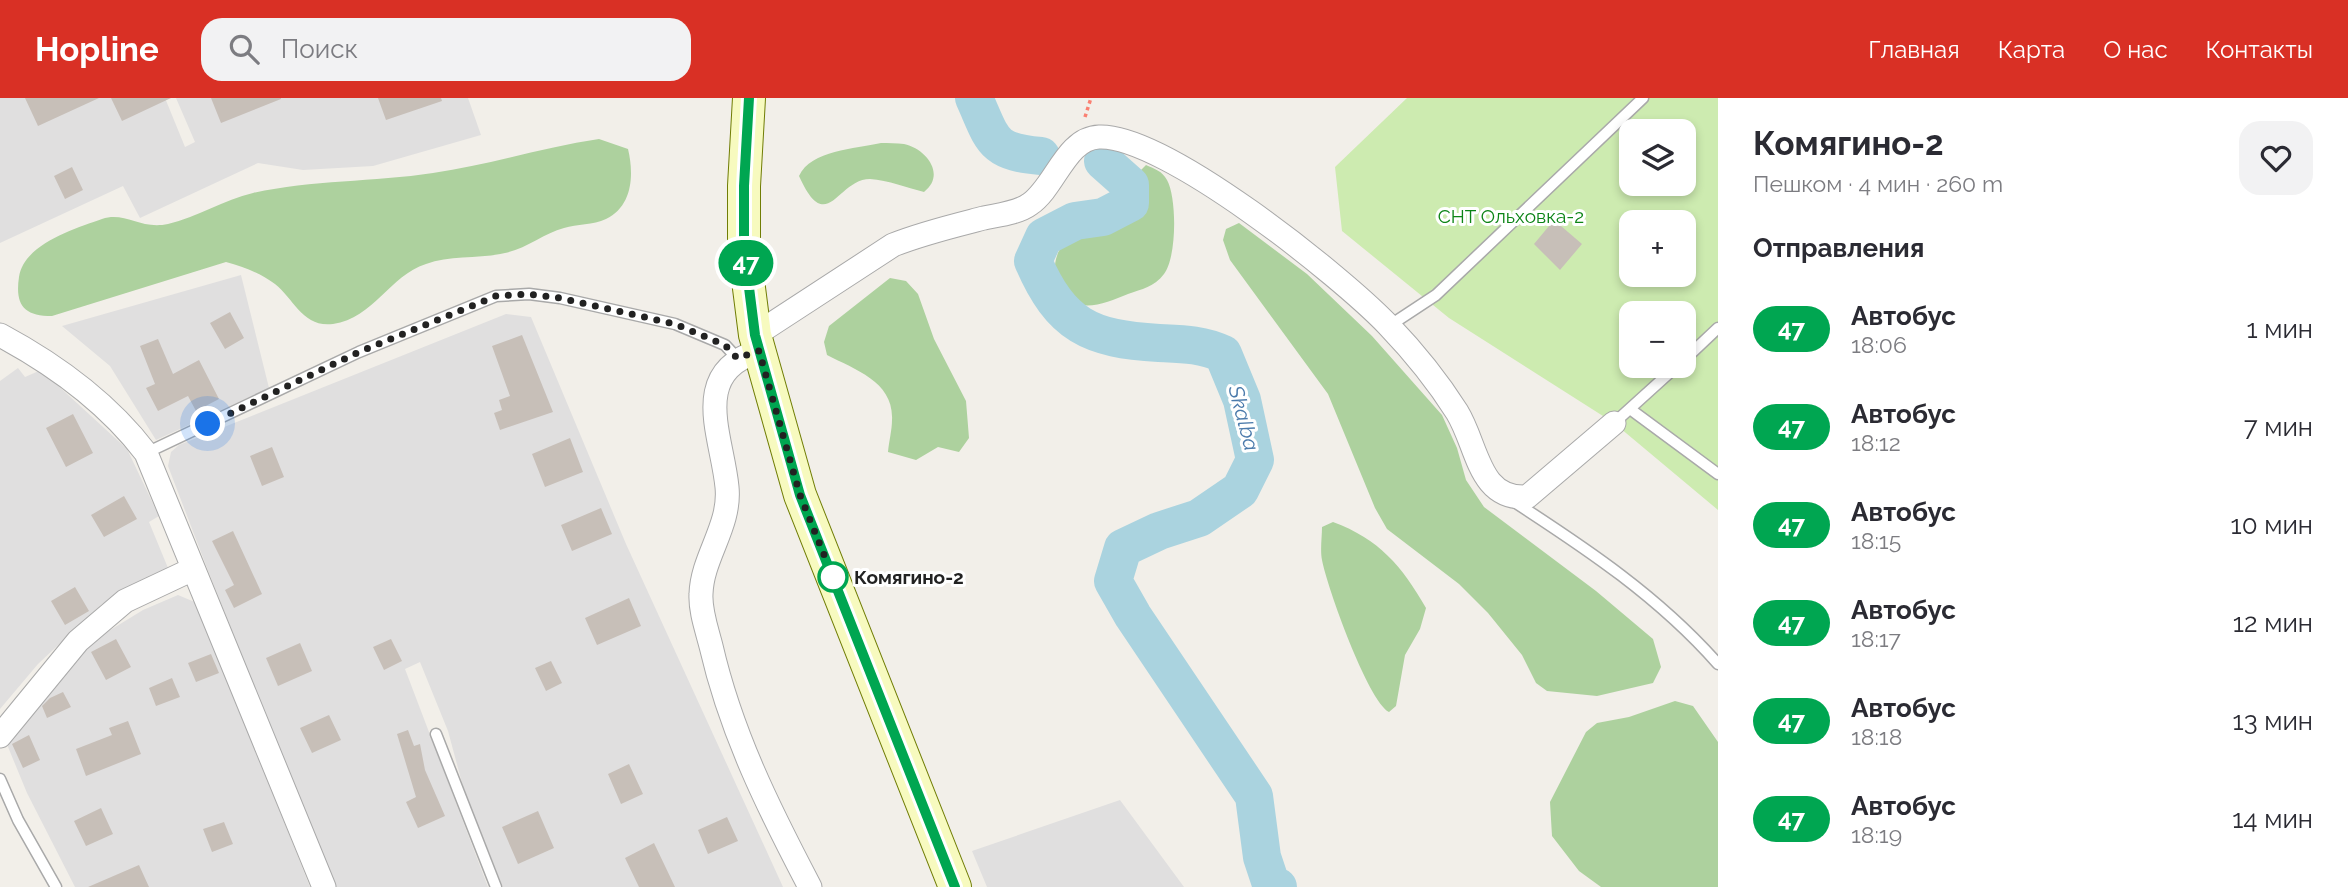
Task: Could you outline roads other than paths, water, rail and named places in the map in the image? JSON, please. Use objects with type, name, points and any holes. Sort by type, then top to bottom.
[{"type":"street","points":[[749,98],[744,248],[750,348],[800,495],[955,887]]},
{"type":"street","points":[[810,887],[758,787],[735,729],[720,684],[703,612],[701,594],[704,578],[726,514],[727,487],[716,434],[714,406],[718,387],[750,348],[893,245],[918,235],[1028,206],[1054,178],[1079,143],[1098,137],[1127,139],[1194,175],[1333,273],[1389,326],[1457,412],[1494,490],[1509,498],[1527,498],[1622,416]]},
{"type":"street","points":[[0,335],[32,352],[85,389],[124,425],[146,453],[324,887]]},
{"type":"street","points":[[0,736],[78,641],[125,601],[193,569]]},
{"type":"lane","points":[[1389,326],[1436,295],[1643,98]]},
{"type":"lane","points":[[146,453],[359,352],[496,296],[528,294],[560,298],[675,324],[725,345],[750,348]]},
{"type":"lane","points":[[1696,349],[1718,328]]},
{"type":"lane","points":[[1664,378],[1622,416],[1718,474]]},
{"type":"lane","points":[[1509,498],[1605,561],[1686,628],[1718,664]]},
{"type":"lane","points":[[436,734],[496,887]]},
{"type":"lane","points":[[0,779],[18,820],[56,887]]},
{"type":"waterway","name":"Skalba","points":[[974,98],[990,134],[996,141],[1012,151],[1041,156]]},
{"type":"waterway","name":"Skalba","points":[[1103,161],[1130,185],[1130,203],[1103,217],[1075,221],[1044,237],[1033,261],[1055,301],[1081,325],[1114,338],[1192,345],[1223,354],[1242,400],[1255,460],[1240,490],[1199,518],[1159,531],[1123,548],[1113,581],[1133,616],[1254,796],[1262,857],[1271,884],[1278,887]]},
{"type":"place","name":"Комягино-2","points":[[833,577]]},
{"type":"park label","name":"СНТ Ольховка-2","points":[[1511,216]]}]
